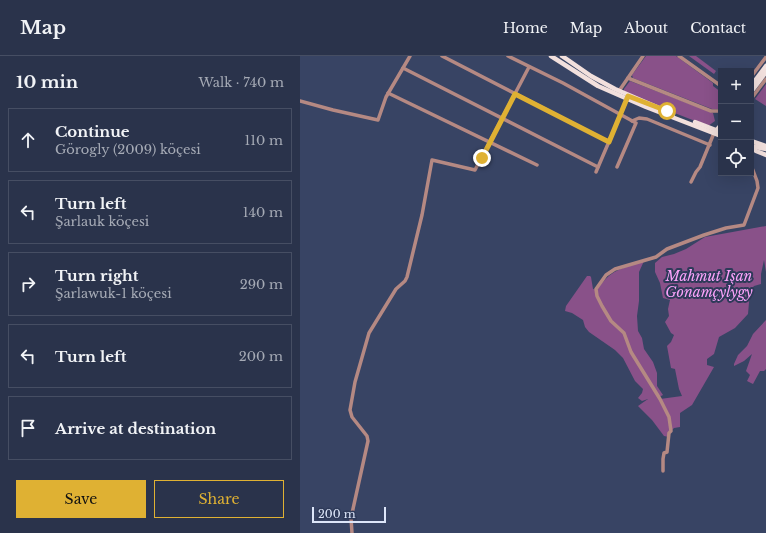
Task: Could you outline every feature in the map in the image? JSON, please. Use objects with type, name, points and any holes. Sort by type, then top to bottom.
[{"type":"main road","points":[[551,56],[598,86],[718,133]]},
{"type":"main road","points":[[562,56],[618,93]]},
{"type":"main road","points":[[756,86],[766,66]]},
{"type":"main road","points":[[756,86],[766,72]]},
{"type":"main road","points":[[754,142],[766,146]]},
{"type":"main road","points":[[754,147],[766,150]]},
{"type":"main road","points":[[754,149],[766,155]]},
{"type":"street","points":[[300,101],[378,120],[388,93],[410,56]]},
{"type":"street","points":[[442,56],[609,142]]},
{"type":"street","points":[[508,56],[634,122]]},
{"type":"street","points":[[618,93],[643,56]]},
{"type":"street","points":[[679,56],[718,84]]},
{"type":"street","points":[[754,73],[766,57]]},
{"type":"street","points":[[352,533],[351,518],[368,441],[367,436],[352,417],[350,405],[369,333],[393,293],[407,277],[422,215],[432,160],[475,170],[529,67]]},
{"type":"street","points":[[403,68],[503,119],[597,170],[627,97]]},
{"type":"street","points":[[628,78],[711,111],[718,110]]},
{"type":"street","points":[[756,86],[766,79]]},
{"type":"street","points":[[388,93],[537,165]]},
{"type":"street","points":[[617,167],[634,122],[639,118],[647,119],[710,146]]},
{"type":"street","points":[[691,182],[710,146],[718,134]]},
{"type":"street","points":[[663,471],[662,459],[664,453],[667,452],[669,433],[671,430],[669,417],[631,352],[624,333],[611,321],[602,306],[597,296],[596,289],[606,275],[615,270],[656,257],[667,250],[726,228],[744,225],[758,188],[754,173]]},
{"type":"green space","points":[[646,56],[676,56],[713,83],[713,86],[718,90],[718,109],[712,109],[633,78],[632,75]]},
{"type":"green space","points":[[689,56],[696,56],[716,71],[714,74]]},
{"type":"green space","points":[[630,81],[713,113],[715,121],[708,126],[654,105],[624,91]]},
{"type":"green space","points":[[766,84],[766,106],[755,99]]},
{"type":"green space","name":"Mahmut Işan Gonamçylygy","points":[[766,226],[766,272],[764,260],[761,274],[761,284],[754,286],[750,291],[748,314],[735,328],[719,337],[714,354],[707,359],[707,365],[714,367],[692,405],[680,413],[680,427],[674,428],[669,433],[669,437],[664,436],[652,420],[638,406],[648,399],[642,401],[638,398],[643,389],[635,381],[623,358],[615,350],[589,332],[585,327],[583,320],[572,313],[565,311],[566,306],[587,276],[591,277],[593,289],[597,290],[612,274],[623,268],[644,261],[639,272],[639,301],[637,316],[638,331],[642,338],[644,349],[653,362],[657,373],[657,386],[663,395],[659,397],[660,399],[682,396],[675,369],[671,368],[667,346],[671,342],[674,335],[671,333],[665,322],[669,316],[668,309],[670,300],[663,298],[660,283],[655,272],[655,263],[662,257],[686,249],[705,237]]},
{"type":"green space","name":"Mahmut Işan Gonamçylygy","points":[[766,320],[766,369],[764,371],[760,371],[753,384],[747,381],[750,375],[746,371],[752,354],[744,361],[734,366],[734,364],[738,355],[747,346],[753,334]]},
{"type":"route","points":[[482,158],[515,94],[609,142],[628,96],[667,111]]}]
